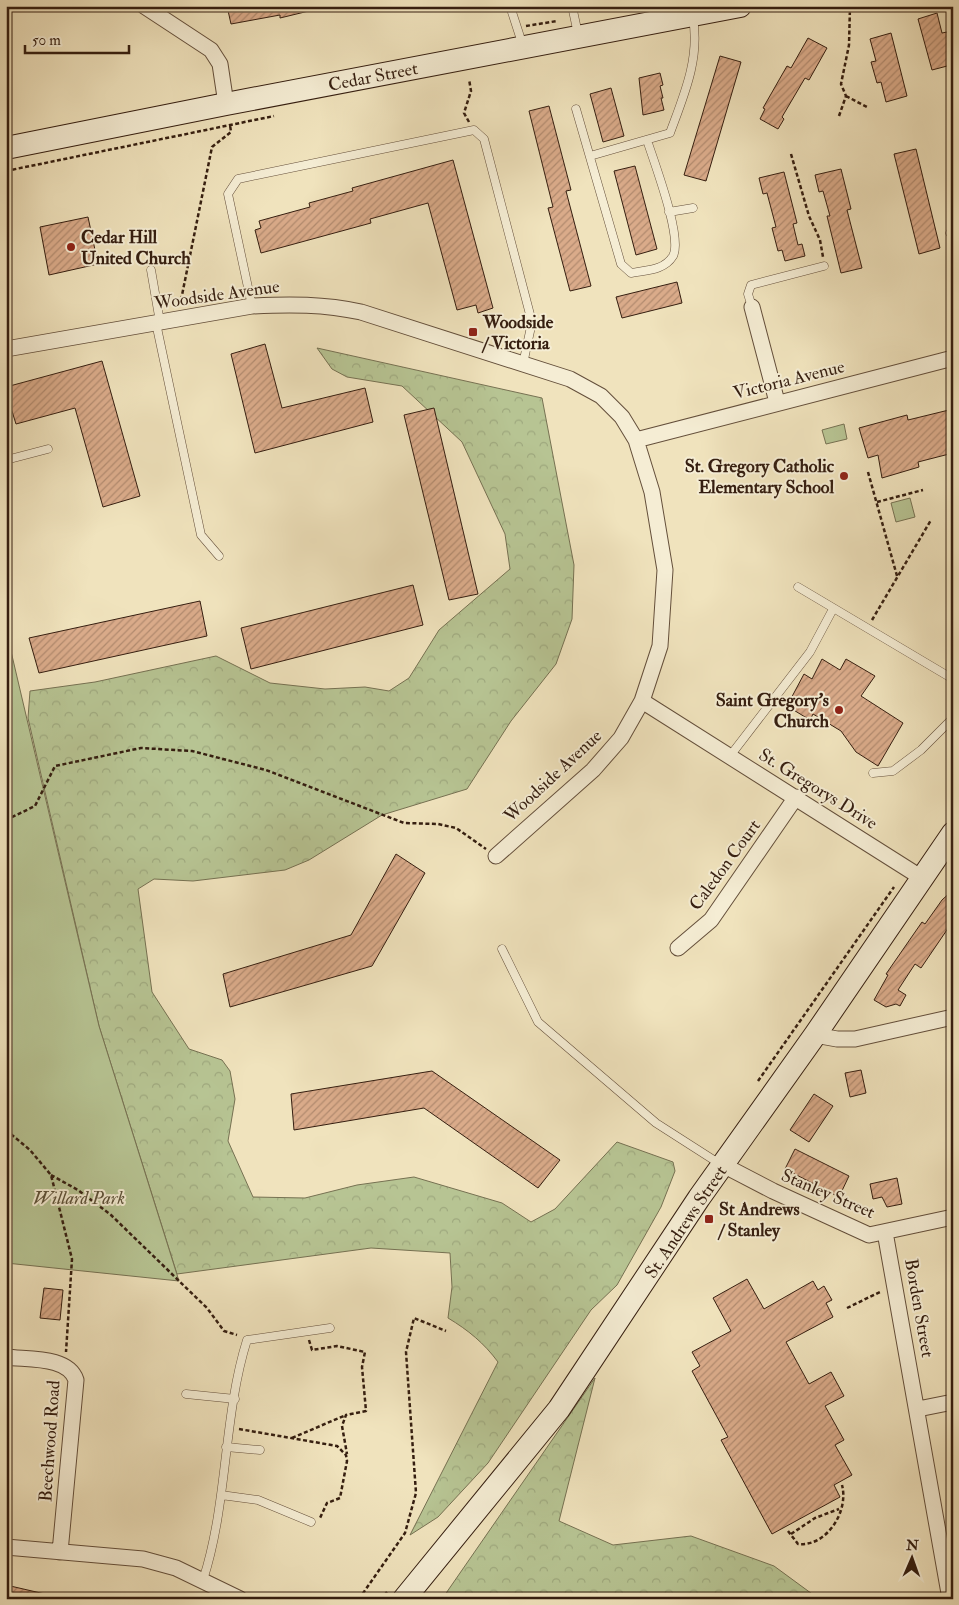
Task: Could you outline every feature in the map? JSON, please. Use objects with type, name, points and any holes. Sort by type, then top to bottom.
[{"type":"main road","name":"Cedar Street","points":[[6,148],[228,114],[524,48],[740,6]]},
{"type":"main road","name":"St. Andrews Street","points":[[396,1595],[559,1409],[699,1198],[815,1035],[953,833]]},
{"type":"street","points":[[144,6],[212,50],[220,64],[228,114]]},
{"type":"street","name":"Woodside Avenue","points":[[6,349],[252,306],[292,304],[329,306],[361,312],[570,379],[601,396],[622,417],[636,440],[652,492],[665,570],[660,646],[642,701],[621,738],[592,770],[496,856]]},
{"type":"street","points":[[752,307],[777,402]]},
{"type":"street","name":"Victoria Avenue","points":[[636,440],[953,358]]},
{"type":"street","name":"St. Gregorys Drive","points":[[642,701],[922,878]]},
{"type":"street","name":"Caledon Court","points":[[678,948],[711,920],[796,798]]},
{"type":"street","points":[[815,1035],[837,1039],[855,1038],[953,1017]]},
{"type":"street","name":"Stanley Street","points":[[723,1166],[869,1235],[953,1217]]},
{"type":"street","name":"Borden Street","points":[[885,1232],[951,1597]]},
{"type":"street","name":"Beechwood Road","points":[[6,1357],[64,1365],[73,1372],[76,1380],[60,1552]]},
{"type":"street","points":[[918,1409],[953,1402]]},
{"type":"street","points":[[6,1547],[143,1559],[176,1568],[240,1599]]},
{"type":"lane","points":[[510,6],[524,48]]},
{"type":"lane","points":[[572,6],[578,37]]},
{"type":"lane","points":[[590,156],[670,133],[692,73],[696,35],[693,15]]},
{"type":"lane","points":[[576,109],[620,264],[631,273],[660,268],[673,256],[676,235],[647,140]]},
{"type":"lane","points":[[252,306],[228,194],[238,179],[474,130],[484,139],[532,322],[523,364]]},
{"type":"lane","points":[[669,212],[693,208]]},
{"type":"lane","points":[[752,307],[748,294],[751,285],[824,266]]},
{"type":"lane","points":[[151,270],[158,322],[202,535],[219,556]]},
{"type":"lane","points":[[6,460],[48,449]]},
{"type":"lane","points":[[798,587],[953,679]]},
{"type":"lane","points":[[730,756],[810,652],[833,608]]},
{"type":"lane","points":[[872,772],[893,771],[921,750],[953,718]]},
{"type":"lane","points":[[502,949],[538,1022],[656,1123],[723,1166]]},
{"type":"lane","points":[[203,1580],[208,1565],[221,1496],[226,1447],[239,1363],[247,1340],[330,1328]]},
{"type":"lane","points":[[186,1394],[235,1398]]},
{"type":"lane","points":[[226,1447],[260,1450]]},
{"type":"lane","points":[[221,1496],[258,1500],[311,1522]]},
{"type":"path","points":[[850,6],[850,45],[840,84],[846,96],[867,107]]},
{"type":"path","points":[[469,79],[472,91],[464,113],[474,130]]},
{"type":"path","points":[[839,116],[846,96]]},
{"type":"path","points":[[181,300],[212,147],[231,132],[228,114]]},
{"type":"path","points":[[6,171],[228,114],[274,116]]},
{"type":"path","points":[[791,154],[809,216],[820,240],[824,266]]},
{"type":"path","points":[[868,472],[898,578]]},
{"type":"path","points":[[877,502],[923,490]]},
{"type":"path","points":[[867,628],[931,520]]},
{"type":"path","points":[[6,820],[35,806],[55,766],[141,748],[192,751],[266,770],[404,823],[438,824],[456,828],[496,856]]},
{"type":"path","points":[[755,1086],[892,888],[899,886]]},
{"type":"path","points":[[6,1130],[30,1150],[51,1175],[78,1190],[111,1215],[207,1308],[224,1331],[247,1340]]},
{"type":"path","points":[[51,1175],[72,1259],[64,1365]]},
{"type":"path","points":[[847,1308],[885,1289]]},
{"type":"path","points":[[359,1599],[405,1533],[416,1492],[406,1352],[414,1318],[446,1331]]},
{"type":"path","points":[[291,1439],[346,1415],[366,1411],[362,1366],[365,1352],[337,1346],[312,1350],[307,1331]]},
{"type":"path","points":[[311,1522],[317,1524],[327,1503],[340,1498],[347,1461],[342,1426],[346,1415]]},
{"type":"path","points":[[230,1428],[337,1446],[346,1455],[347,1461]]},
{"type":"path","points":[[841,1508],[815,1518],[789,1533],[798,1544],[808,1545],[815,1543],[830,1531],[845,1501],[842,1485]]},
{"type":"path","points":[[381,1599],[396,1595]]},
{"type":"green space","points":[[317,348],[542,398],[574,565],[572,619],[556,664],[511,721],[467,789],[382,815],[309,860],[285,870],[193,881],[154,879],[138,889],[152,992],[189,1049],[222,1060],[230,1071],[235,1099],[228,1141],[253,1197],[305,1198],[357,1185],[414,1177],[502,1203],[531,1222],[555,1209],[617,1142],[673,1162],[675,1171],[661,1207],[617,1285],[591,1310],[488,1463],[438,1517],[410,1535],[498,1362],[475,1337],[448,1318],[452,1287],[450,1253],[371,1248],[177,1274],[99,1026],[28,718],[30,691],[95,682],[216,656],[270,683],[325,689],[365,687],[389,691],[409,678],[439,630],[510,569],[505,534],[462,442],[402,386],[347,377],[332,369]]},
{"type":"green space","points":[[844,424],[847,439],[826,444],[822,430]]},
{"type":"green space","points":[[910,498],[915,517],[896,522],[891,503]]},
{"type":"green space","name":"Willard Park","points":[[6,630],[99,1026],[179,1281],[6,1263]]},
{"type":"green space","points":[[595,1378],[559,1521],[613,1545],[691,1536],[774,1566],[819,1599],[442,1599]]},
{"type":"building","points":[[227,6],[313,6],[313,10],[280,18],[280,15],[231,24]]},
{"type":"building","points":[[937,13],[942,33],[947,32],[952,52],[948,53],[951,65],[932,70],[918,19]]},
{"type":"building","points":[[891,33],[907,96],[886,102],[881,82],[877,83],[871,62],[876,61],[870,39]]},
{"type":"building","points":[[808,38],[827,48],[809,80],[805,78],[782,117],[784,119],[778,129],[760,119],[765,109],[763,108],[787,66],[791,68]]},
{"type":"building","points":[[720,56],[741,62],[706,181],[684,175]]},
{"type":"building","points":[[660,73],[663,85],[660,86],[663,98],[661,98],[664,110],[643,115],[639,78]]},
{"type":"building","points":[[611,88],[624,136],[603,142],[590,94]]},
{"type":"building","points":[[549,106],[571,190],[566,191],[591,286],[570,291],[548,208],[553,207],[529,111]]},
{"type":"building","points":[[916,149],[940,248],[919,254],[894,154]]},
{"type":"building","points":[[453,160],[493,308],[478,313],[476,305],[457,310],[428,203],[370,219],[371,223],[261,253],[255,230],[261,228],[259,221],[310,207],[309,203],[353,191],[352,188]]},
{"type":"building","points":[[635,166],[657,249],[636,255],[614,171]]},
{"type":"building","points":[[841,169],[851,209],[847,210],[862,268],[841,273],[827,216],[830,216],[823,191],[819,192],[815,175]]},
{"type":"building","points":[[784,172],[797,223],[793,224],[798,245],[802,244],[805,256],[785,261],[782,250],[778,251],[772,228],[776,227],[767,193],[763,194],[759,178]]},
{"type":"building","name":"Cedar Hill United Church","points":[[88,217],[98,264],[49,275],[40,227]]},
{"type":"building","points":[[677,282],[682,303],[622,318],[616,297]]},
{"type":"building","points":[[265,344],[282,408],[365,388],[373,422],[255,453],[231,354]]},
{"type":"building","points":[[102,361],[140,496],[103,507],[75,408],[16,424],[6,392],[6,387]]},
{"type":"building","points":[[434,408],[478,594],[449,600],[404,415]]},
{"type":"building","points":[[953,409],[953,453],[918,462],[919,467],[882,478],[878,455],[868,458],[859,428],[907,415],[908,420]]},
{"type":"building","points":[[413,585],[423,625],[251,669],[241,628]]},
{"type":"building","points":[[200,601],[207,636],[39,673],[29,638]]},
{"type":"building","name":"Saint Gregory's Church","points":[[822,659],[840,670],[846,659],[875,676],[861,696],[903,723],[878,766],[856,752],[841,731],[813,714],[810,720],[787,706],[804,674],[812,679]]},
{"type":"building","points":[[396,854],[425,873],[372,966],[230,1007],[223,974],[351,935]]},
{"type":"building","points":[[953,890],[953,921],[921,968],[915,964],[898,990],[906,995],[900,1006],[896,1004],[886,1007],[874,1000],[888,975],[886,974],[922,922],[925,924],[942,900]]},
{"type":"building","points":[[861,1070],[866,1093],[850,1097],[845,1073]]},
{"type":"building","points":[[432,1071],[560,1160],[538,1188],[424,1108],[294,1130],[291,1094]]},
{"type":"building","points":[[814,1094],[833,1106],[809,1142],[790,1130]]},
{"type":"building","points":[[795,1149],[849,1176],[839,1197],[785,1169]]},
{"type":"building","points":[[897,1178],[902,1204],[887,1207],[882,1197],[873,1199],[870,1184]]},
{"type":"building","points":[[747,1279],[764,1309],[813,1281],[818,1290],[824,1286],[832,1300],[826,1303],[833,1317],[786,1342],[809,1384],[831,1372],[844,1396],[825,1406],[844,1440],[835,1445],[852,1475],[834,1485],[840,1497],[772,1534],[721,1440],[728,1437],[692,1371],[700,1366],[692,1352],[731,1331],[713,1298]]},
{"type":"building","points":[[44,1288],[63,1290],[60,1320],[40,1318]]},
{"type":"building","points":[[6,1585],[45,1594],[44,1599],[6,1599]]},
{"type":"place","name":"Cedar Hill United Church","points":[[71,247]]},
{"type":"place","name":"Woodside / Victoria","points":[[473,332]]},
{"type":"place","name":"St. Gregory Catholic Elementary School","points":[[844,476]]},
{"type":"place","name":"Saint Gregory's Church","points":[[839,710]]},
{"type":"place","name":"St Andrews / Stanley","points":[[709,1219]]}]
